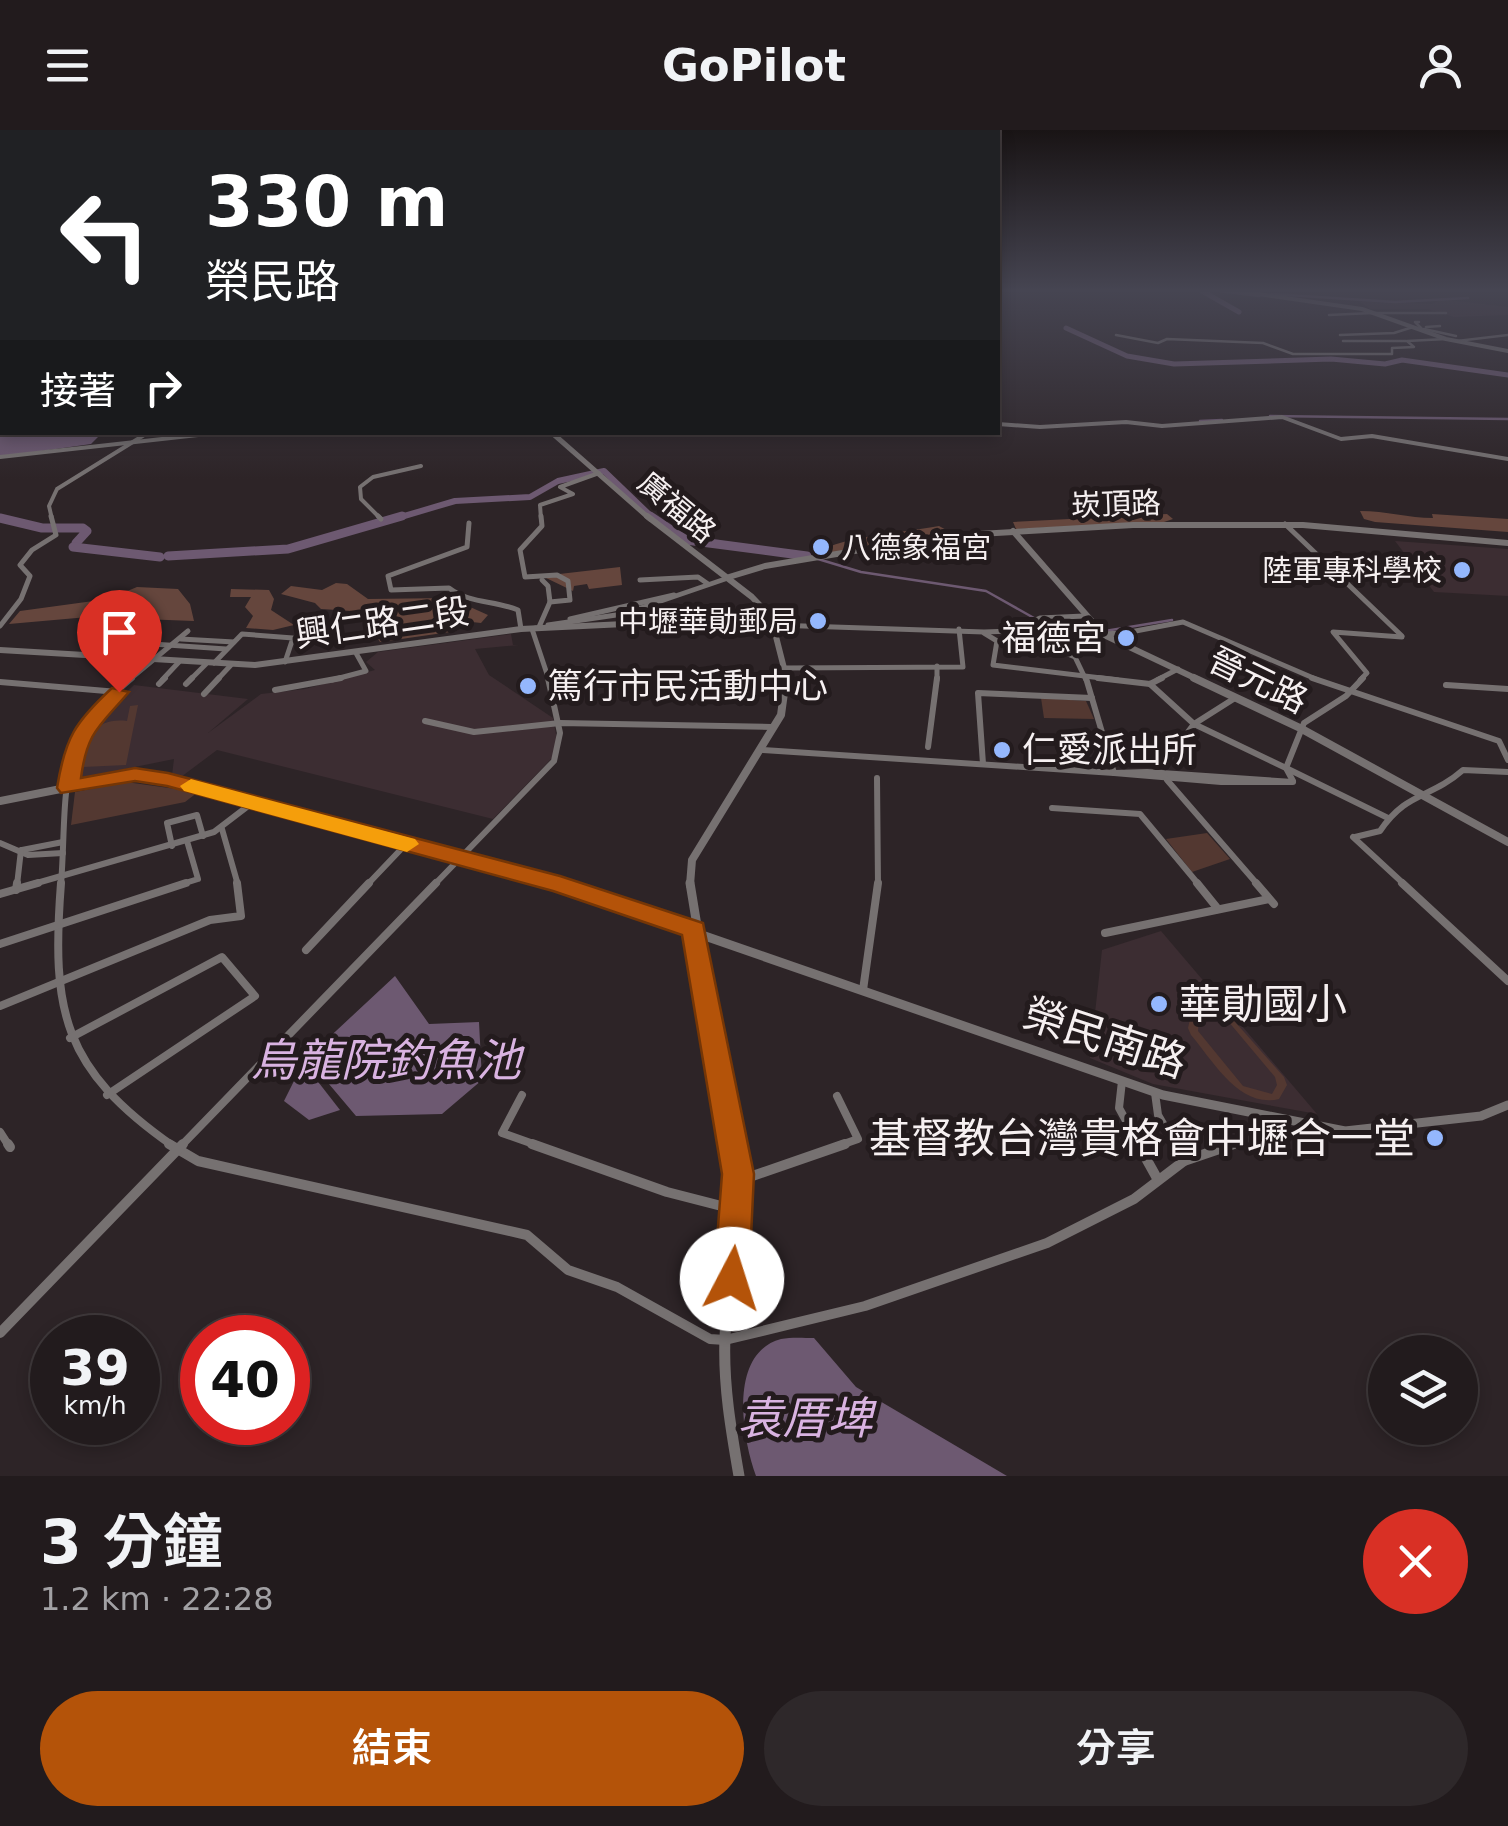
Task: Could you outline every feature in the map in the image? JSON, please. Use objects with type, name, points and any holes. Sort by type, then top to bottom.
[{"type":"street","points":[[1289,353],[1392,353]]},
{"type":"street","points":[[1000,424],[1028,427],[1126,422],[1162,426],[1286,417],[1341,439],[1372,436],[1508,459]]},
{"type":"street","points":[[0,626],[28,587],[30,576],[20,565],[32,550],[56,535],[49,506],[62,483],[145,435]]},
{"type":"street","points":[[0,457],[198,435]]},
{"type":"street","name":"廣福路","points":[[555,435],[647,515],[729,578],[772,621]]},
{"type":"street","points":[[380,520],[361,499],[360,487],[367,479],[420,466]]},
{"type":"street","points":[[550,602],[570,600],[567,578],[525,577],[520,550],[542,526],[540,505],[573,494],[560,487],[600,473]]},
{"type":"street","points":[[469,523],[467,547],[388,576],[390,590],[443,588],[463,600],[502,603],[518,610],[521,629]]},
{"type":"street","points":[[1285,524],[1402,637],[1333,632],[1367,673],[1349,692],[1300,728],[1286,768],[1294,782]]},
{"type":"street","name":"崁頂路","points":[[729,578],[766,566],[944,536],[1012,531],[1285,524],[1508,543]]},
{"type":"street","name":"晉元路","points":[[1012,531],[1104,635],[1300,728],[1508,842]]},
{"type":"street","points":[[944,536],[957,556]]},
{"type":"street","points":[[640,580],[698,576],[708,585]]},
{"type":"street","points":[[536,628],[623,614],[729,578]]},
{"type":"street","points":[[0,1334],[554,761],[561,748],[560,723],[536,628],[550,602],[548,586],[542,580]]},
{"type":"street","points":[[1012,631],[1032,620],[1084,616]]},
{"type":"street","points":[[1032,620],[1075,635],[1104,635],[1183,622],[1349,692],[1499,741],[1508,760]]},
{"type":"street","points":[[739,1476],[728,1406],[726,1340],[738,1181],[694,930],[692,860],[764,750],[785,700],[784,668],[772,621],[1012,631],[1074,658],[1085,676],[1114,774]]},
{"type":"street","name":"興仁路二段","points":[[0,650],[231,666],[521,629],[772,621]]},
{"type":"street","points":[[784,668],[963,667],[959,630]]},
{"type":"street","points":[[188,632],[92,718],[75,745],[56,925],[56,984],[70,1038],[107,1095],[178,1152],[198,1161],[527,1235],[568,1270],[617,1287],[710,1338],[726,1340],[865,1306],[947,1280],[1046,1242],[1134,1199],[1184,1161],[1267,1132],[1321,1130]]},
{"type":"street","points":[[984,632],[997,641],[993,665],[1150,684],[1178,670]]},
{"type":"street","points":[[186,684],[242,634],[293,638],[286,662]]},
{"type":"street","points":[[180,639],[234,642]]},
{"type":"street","points":[[138,643],[227,649]]},
{"type":"street","points":[[275,690],[306,687],[366,671],[356,653]]},
{"type":"street","points":[[159,684],[179,662]]},
{"type":"street","points":[[204,694],[231,666]]},
{"type":"street","points":[[928,747],[938,696],[937,666]]},
{"type":"street","points":[[0,682],[119,692]]},
{"type":"street","points":[[1150,684],[1194,724],[1388,818]]},
{"type":"street","points":[[1446,685],[1508,689]]},
{"type":"street","points":[[984,764],[978,692],[1092,698]]},
{"type":"street","points":[[1173,752],[1194,724],[1237,697]]},
{"type":"street","points":[[424,720],[474,732],[560,723],[771,727]]},
{"type":"street","points":[[764,750],[1167,778],[1294,782]]},
{"type":"street","points":[[1508,772],[1463,770],[1398,806],[1380,831],[1353,837],[1508,982]]},
{"type":"street","points":[[1114,774],[1294,782]]},
{"type":"street","name":"榮民南路","points":[[0,801],[146,775],[560,885],[1155,1093],[1321,1130],[1481,1116],[1508,1105]]},
{"type":"street","points":[[862,990],[878,882],[878,778]]},
{"type":"street","points":[[1105,933],[1272,902],[1167,778]]},
{"type":"street","points":[[0,894],[203,836],[222,829],[252,803]]},
{"type":"street","points":[[1052,808],[1140,814],[1218,909]]},
{"type":"street","points":[[172,846],[168,823],[197,815],[203,836]]},
{"type":"street","points":[[0,1006],[210,920],[241,916],[222,829]]},
{"type":"street","points":[[0,944],[198,879],[187,841]]},
{"type":"street","points":[[21,850],[63,842]]},
{"type":"street","points":[[0,843],[42,857],[64,853]]},
{"type":"street","points":[[306,950],[406,844]]},
{"type":"street","points":[[16,890],[21,850]]},
{"type":"street","points":[[70,1038],[222,957],[255,996],[107,1095]]},
{"type":"street","points":[[1122,1081],[1119,1108],[1158,1180]]},
{"type":"street","points":[[1155,1093],[1158,1114],[1184,1161]]},
{"type":"street","points":[[522,1096],[502,1126],[502,1134],[667,1192],[738,1210]]},
{"type":"street","points":[[738,1181],[858,1139],[837,1096]]},
{"type":"street","points":[[0,1132],[10,1147]]},
{"type":"shaded area","points":[[1360,511],[1424,518],[1433,518],[1432,514],[1508,519],[1508,532],[1375,522],[1364,519]]},
{"type":"shaded area","points":[[1167,514],[1173,519],[1164,522],[1016,529],[1013,522]]},
{"type":"shaded area","points":[[939,526],[952,533],[813,556],[852,540]]},
{"type":"shaded area","name":"陸軍專科學校","points":[[1395,541],[1508,549],[1508,596],[1434,592]]},
{"type":"shaded area","points":[[620,567],[622,585],[589,589],[587,584],[574,586],[573,591],[542,576]]},
{"type":"shaded area","points":[[336,583],[347,584],[368,599],[450,598],[488,615],[481,623],[463,621],[457,631],[380,642],[369,624],[383,613],[321,609],[315,603],[281,594],[291,586],[322,590]]},
{"type":"shaded area","points":[[137,587],[178,589],[190,604],[194,621],[88,617],[9,624],[20,611],[108,599]]},
{"type":"shaded area","points":[[231,589],[269,590],[274,599],[271,610],[294,625],[273,630],[246,628],[253,616],[245,607],[251,597],[230,597]]},
{"type":"shaded area","points":[[511,634],[513,645],[519,645],[475,649],[489,675],[553,718],[558,745],[556,754],[493,819],[217,750],[181,777],[172,775],[174,759],[76,779],[87,731],[134,685],[248,699],[208,733],[261,694],[305,689],[375,670],[366,662],[378,652]]},
{"type":"shaded area","points":[[1041,698],[1086,701],[1094,719],[1044,718]]},
{"type":"shaded area","points":[[138,705],[126,765],[83,767],[84,747],[92,732],[107,723],[127,721],[130,706]]},
{"type":"shaded area","points":[[126,782],[198,792],[185,802],[71,825],[75,792]]},
{"type":"shaded area","points":[[1207,833],[1230,859],[1192,872],[1166,839]]},
{"type":"shaded area","name":"華勛國小","points":[[1161,931],[1317,1114],[1153,1084],[1090,1058],[1102,950]]},
{"type":"shaded area","points":[[1213,997],[1284,1077],[1287,1085],[1279,1099],[1252,1097],[1240,1090],[1191,1035],[1191,1015],[1216,1011],[1207,999]],"holes":[[[1210,1015],[1228,1021],[1275,1077],[1277,1085],[1272,1094],[1243,1086],[1198,1031],[1199,1019]]]},
{"type":"water","points":[[0,435],[100,435],[91,444],[0,457]]},
{"type":"water","name":"烏龍院釣魚池","points":[[395,976],[429,1024],[479,1022],[482,1080],[442,1114],[356,1116],[307,1058]]},
{"type":"water","points":[[312,1074],[340,1110],[309,1120],[284,1101],[297,1075]]},
{"type":"water","name":"袁厝埤","points":[[814,1338],[856,1387],[1007,1476],[756,1476],[747,1441],[743,1398],[753,1361],[764,1347],[781,1339]]},
{"type":"waterway","points":[[1120,353],[1174,364],[1331,359],[1385,364],[1402,360],[1508,375]]},
{"type":"waterway","points":[[1270,416],[1508,419]]},
{"type":"waterway","points":[[1200,421],[1222,420]]},
{"type":"waterway","points":[[394,519],[455,501],[530,497],[558,481],[604,471],[653,518]]},
{"type":"waterway","points":[[168,556],[288,549],[402,516]]},
{"type":"waterway","points":[[0,518],[42,528],[83,528],[87,531],[76,543]]},
{"type":"waterway","points":[[653,518],[686,540],[807,556]]},
{"type":"waterway","points":[[73,547],[160,557]]},
{"type":"waterway","points":[[818,559],[861,572],[986,591],[1034,618]]},
{"type":"waterway","points":[[1042,620],[1087,632]]},
{"type":"waterway","points":[[1105,631],[1172,620]]},
{"type":"slow traffic","points":[[191,786],[407,844]]},
{"type":"place","name":"八德象福宮","points":[[821,547]]},
{"type":"place","name":"陸軍專科學校","points":[[1462,570]]},
{"type":"place","name":"中壢華勛郵局","points":[[818,621]]},
{"type":"place","name":"福德宮","points":[[1126,638]]},
{"type":"place","name":"篤行市民活動中心","points":[[528,686]]},
{"type":"place","name":"仁愛派出所","points":[[1002,750]]},
{"type":"place","name":"華勛國小","points":[[1159,1004]]},
{"type":"place","name":"基督教台灣貴格會中壢合一堂","points":[[1435,1138]]},
{"type":"route","points":[[119,692],[86,725],[75,745],[68,788],[146,775],[560,885],[694,930],[738,1174],[732,1279]]}]
